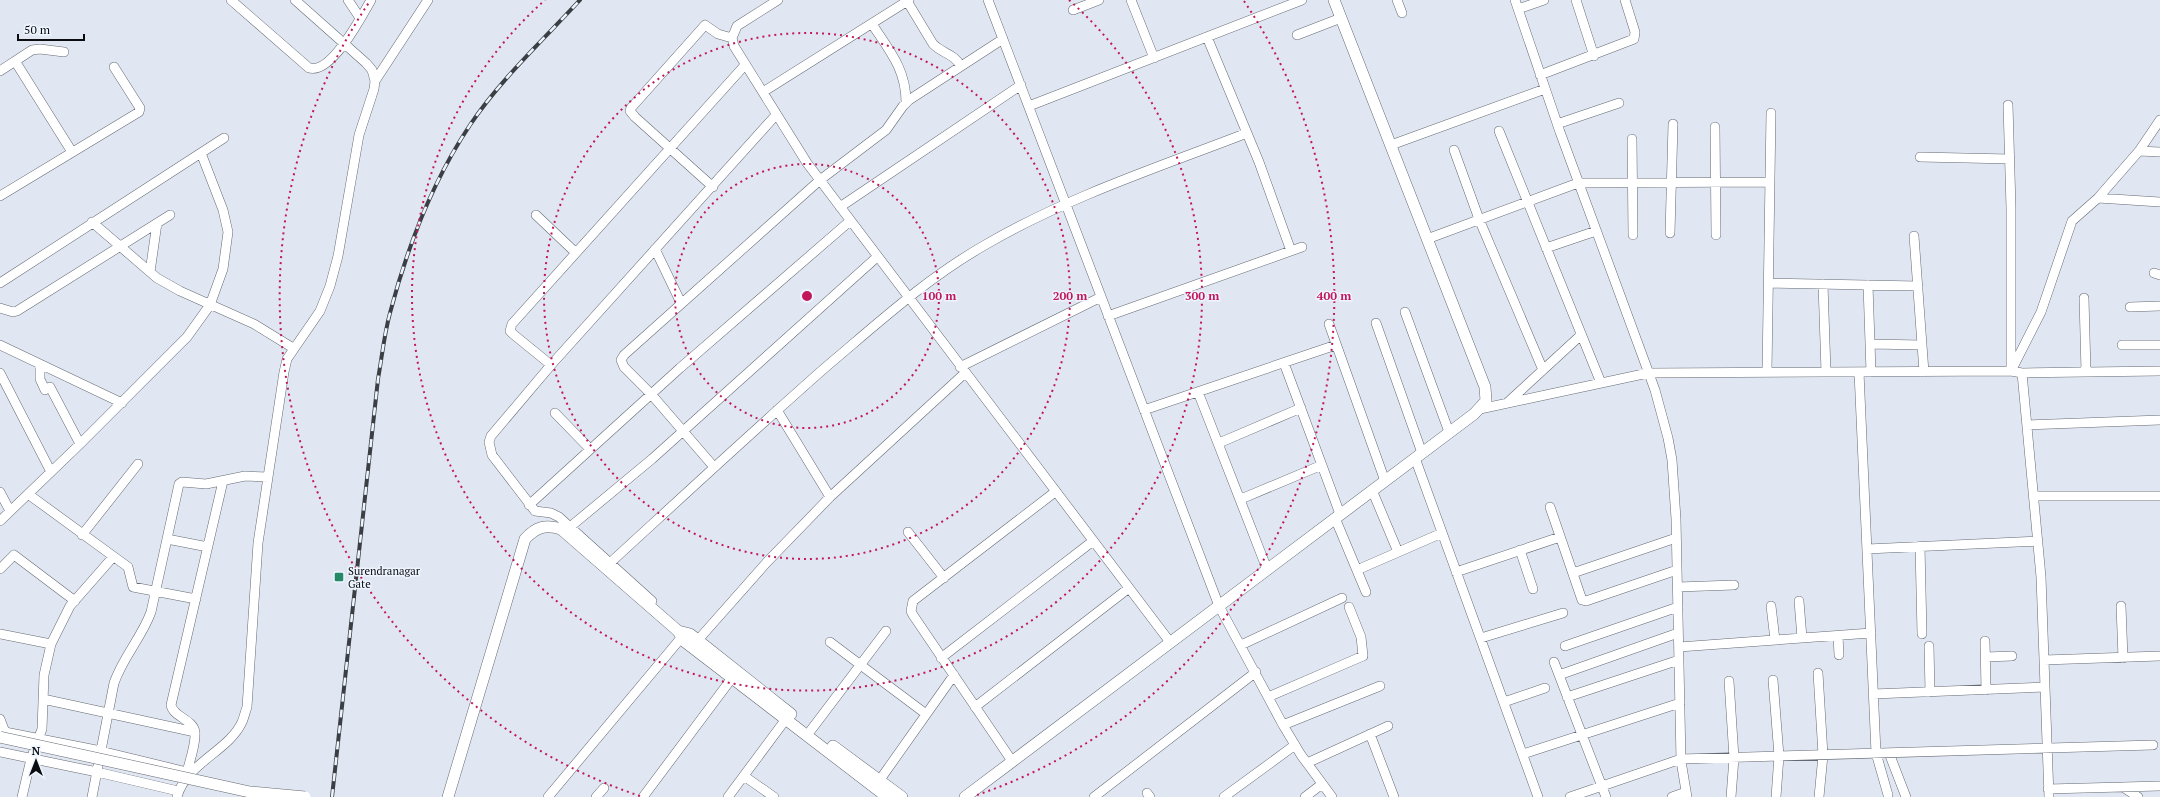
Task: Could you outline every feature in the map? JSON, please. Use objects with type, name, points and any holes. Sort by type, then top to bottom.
[{"type":"main road","points":[[965,797],[1480,409],[1486,401],[1485,387],[1334,0]]},
{"type":"main road","points":[[448,797],[525,539],[533,530],[542,526],[566,528],[732,678],[886,797]]},
{"type":"main road","points":[[681,633],[698,640],[811,730],[902,797]]},
{"type":"main road","points":[[2,733],[250,792],[305,797]]},
{"type":"street","points":[[231,0],[309,68],[313,69],[321,67],[345,44],[371,0]]},
{"type":"street","points":[[189,772],[233,735],[242,723],[247,707],[258,543],[284,372],[287,359],[311,326],[330,286],[338,256],[359,135],[374,90],[375,81],[372,70],[366,63],[295,0]]},
{"type":"street","points":[[348,0],[360,18]]},
{"type":"street","points":[[375,81],[428,0]]},
{"type":"street","points":[[778,0],[764,4],[737,26],[732,38],[734,46],[776,115],[850,221],[1170,642]]},
{"type":"street","points":[[988,0],[1219,606],[1256,672],[1283,726],[1306,763],[1332,797]]},
{"type":"street","points":[[1073,10],[1099,0]]},
{"type":"street","points":[[1131,0],[1154,58]]},
{"type":"street","points":[[1029,106],[1302,0]]},
{"type":"street","points":[[1397,0],[1402,13]]},
{"type":"street","points":[[1515,0],[1578,183],[1648,373],[1668,438],[1673,468],[1678,587],[1681,759],[1687,794],[1672,797]]},
{"type":"street","points":[[1518,9],[1544,0]]},
{"type":"street","points":[[1576,0],[1594,56]]},
{"type":"street","points":[[1540,75],[1594,56],[1634,39],[1635,32],[1625,0]]},
{"type":"street","points":[[762,92],[908,1],[933,44],[939,49],[953,55],[961,66]]},
{"type":"street","points":[[1298,35],[1341,18]]},
{"type":"street","points":[[872,24],[900,68],[906,90],[906,102]]},
{"type":"street","points":[[713,187],[632,115],[631,108],[705,25],[718,34],[732,38]]},
{"type":"street","points":[[1207,37],[1247,133],[1291,251]]},
{"type":"street","points":[[714,467],[651,394],[624,367],[621,360],[624,355],[820,180],[886,130],[906,102],[1003,39]]},
{"type":"street","points":[[0,71],[36,49],[64,52]]},
{"type":"street","points":[[15,61],[72,152]]},
{"type":"street","points":[[551,365],[513,334],[510,327],[668,148],[745,64]]},
{"type":"street","points":[[0,196],[140,111],[140,108],[114,67]]},
{"type":"street","points":[[840,207],[1021,85]]},
{"type":"street","points":[[1390,145],[1545,89]]},
{"type":"street","points":[[1557,124],[1619,103]]},
{"type":"street","points":[[2008,105],[2010,159],[2011,371]]},
{"type":"street","points":[[1767,372],[1771,113]]},
{"type":"street","points":[[548,797],[681,633],[610,563],[566,528],[559,517],[551,513],[535,511],[529,505],[492,455],[489,442],[490,436],[551,365],[713,187],[776,115]]},
{"type":"street","points":[[2011,371],[2040,312],[2072,221],[2098,198],[2139,151],[2160,120]]},
{"type":"street","points":[[1670,233],[1673,182],[1673,124]]},
{"type":"street","points":[[1715,127],[1716,235]]},
{"type":"street","points":[[1499,132],[1601,383]]},
{"type":"street","points":[[610,563],[777,410],[907,297],[984,246],[1066,204],[1247,133]]},
{"type":"street","points":[[0,283],[92,222],[224,138]]},
{"type":"street","points":[[1632,139],[1634,182],[1633,235]]},
{"type":"street","points":[[1454,150],[1479,219],[1543,370]]},
{"type":"street","points":[[2139,151],[2160,152]]},
{"type":"street","points":[[0,521],[122,403],[187,337],[210,305],[223,269],[228,232],[223,210],[201,153]]},
{"type":"street","points":[[1920,156],[2010,159]]},
{"type":"street","points":[[1427,239],[1578,183],[1770,182]]},
{"type":"street","points":[[2098,198],[2160,202]]},
{"type":"street","points":[[0,308],[13,312],[17,311],[170,215]]},
{"type":"street","points":[[536,215],[576,252]]},
{"type":"street","points":[[529,505],[651,394],[850,221]]},
{"type":"street","points":[[92,222],[150,272],[180,291],[254,324],[294,348]]},
{"type":"street","points":[[150,272],[157,223]]},
{"type":"street","points":[[1546,248],[1596,231]]},
{"type":"street","points":[[1914,236],[1924,372]]},
{"type":"street","points":[[1108,316],[1302,247]]},
{"type":"street","points":[[655,249],[681,303]]},
{"type":"street","points":[[566,528],[683,431],[877,257]]},
{"type":"street","points":[[1769,283],[1918,286]]},
{"type":"street","points":[[1823,284],[1826,372]]},
{"type":"street","points":[[1868,285],[1872,372]]},
{"type":"street","points":[[698,640],[767,562],[830,497],[962,370],[1101,297]]},
{"type":"street","points":[[2084,298],[2086,372]]},
{"type":"street","points":[[2130,307],[2160,306]]},
{"type":"street","points":[[1405,312],[1449,432]]},
{"type":"street","points":[[1376,323],[1442,533],[1538,797]]},
{"type":"street","points":[[1329,324],[1385,481]]},
{"type":"street","points":[[1507,403],[1582,335]]},
{"type":"street","points":[[1870,344],[1922,345]]},
{"type":"street","points":[[0,345],[122,403]]},
{"type":"street","points":[[1144,410],[1336,345]]},
{"type":"street","points":[[2122,345],[2160,345]]},
{"type":"street","points":[[1284,363],[1322,465],[1337,516],[1366,592]]},
{"type":"street","points":[[40,364],[40,379],[48,389],[80,444]]},
{"type":"street","points":[[1480,409],[1648,373],[2011,371],[2022,373],[2160,371]]},
{"type":"street","points":[[1859,372],[1876,753],[1888,795]]},
{"type":"street","points":[[0,373],[51,472]]},
{"type":"street","points":[[2022,373],[2042,577],[2047,748],[2051,792]]},
{"type":"street","points":[[1198,392],[1241,499],[1267,569]]},
{"type":"street","points":[[1219,443],[1301,408]]},
{"type":"street","points":[[777,410],[830,497]]},
{"type":"street","points":[[556,413],[590,450]]},
{"type":"street","points":[[2027,425],[2160,420]]},
{"type":"street","points":[[82,535],[138,464]]},
{"type":"street","points":[[1241,499],[1322,465]]},
{"type":"street","points":[[92,797],[118,671],[146,626],[180,484],[182,482],[206,484],[245,476],[268,477]]},
{"type":"street","points":[[0,752],[97,772],[177,794],[189,772],[195,732],[191,725],[173,710],[171,705],[223,481]]},
{"type":"street","points":[[1372,490],[1398,552]]},
{"type":"street","points":[[0,492],[10,511]]},
{"type":"street","points":[[1012,761],[941,658],[913,615],[911,606],[913,601],[1056,492]]},
{"type":"street","points":[[28,494],[130,570],[134,587],[196,599]]},
{"type":"street","points":[[2035,496],[2160,496]]},
{"type":"street","points":[[1550,507],[1581,598],[1584,601],[1677,570]]},
{"type":"street","points":[[908,532],[944,578]]},
{"type":"street","points":[[1357,570],[1442,533]]},
{"type":"street","points":[[1456,572],[1560,537]]},
{"type":"street","points":[[1573,573],[1676,538]]},
{"type":"street","points":[[167,539],[208,547]]},
{"type":"street","points":[[941,658],[1093,541]]},
{"type":"street","points":[[1867,549],[2038,541]]},
{"type":"street","points":[[1920,546],[1922,634]]},
{"type":"street","points":[[1520,550],[1533,589]]},
{"type":"street","points":[[0,568],[14,555],[75,601]]},
{"type":"street","points":[[22,797],[31,759],[43,720],[44,676],[51,644],[75,601],[113,557]]},
{"type":"street","points":[[1678,587],[1734,585]]},
{"type":"street","points":[[975,707],[1129,588]]},
{"type":"street","points":[[1241,645],[1342,598]]},
{"type":"street","points":[[1799,601],[1802,638]]},
{"type":"street","points":[[1771,606],[1775,640]]},
{"type":"street","points":[[2121,606],[2123,658]]},
{"type":"street","points":[[1268,697],[1363,656],[1361,637],[1349,607]]},
{"type":"street","points":[[1565,646],[1678,607]]},
{"type":"street","points":[[1481,638],[1563,613]]},
{"type":"street","points":[[811,730],[886,631]]},
{"type":"street","points":[[1559,675],[1678,633]]},
{"type":"street","points":[[0,634],[51,644]]},
{"type":"street","points":[[1679,647],[1871,634]]},
{"type":"street","points":[[1838,636],[1839,655]]},
{"type":"street","points":[[1985,641],[1986,690]]},
{"type":"street","points":[[830,642],[926,714]]},
{"type":"street","points":[[1929,646],[1930,692]]},
{"type":"street","points":[[1986,656],[2012,656]]},
{"type":"street","points":[[2044,660],[2160,656]]},
{"type":"street","points":[[1567,697],[1679,660]]},
{"type":"street","points":[[1554,662],[1606,797]]},
{"type":"street","points":[[1094,797],[1256,672]]},
{"type":"street","points":[[1818,673],[1823,755],[1819,797]]},
{"type":"street","points":[[879,781],[954,675]]},
{"type":"street","points":[[643,797],[732,678]]},
{"type":"street","points":[[1773,680],[1780,756],[1776,797]]},
{"type":"street","points":[[1729,682],[1734,758],[1731,797]]},
{"type":"street","points":[[1283,726],[1380,686]]},
{"type":"street","points":[[1873,694],[2045,687]]},
{"type":"street","points":[[1504,702],[1545,688]]},
{"type":"street","points":[[43,699],[195,732]]},
{"type":"street","points":[[1523,754],[1680,703]]},
{"type":"street","points":[[0,719],[2,733],[38,738],[101,751],[189,772]]},
{"type":"street","points":[[728,797],[786,719]]},
{"type":"street","points":[[1306,763],[1388,726]]},
{"type":"street","points":[[1370,734],[1394,797]]},
{"type":"street","points":[[1224,797],[1295,745]]},
{"type":"street","points":[[1570,797],[1681,759],[2153,745]]},
{"type":"street","points":[[1889,753],[1906,797]]},
{"type":"street","points":[[744,776],[774,797]]},
{"type":"street","points":[[1306,797],[1322,784]]},
{"type":"street","points":[[2051,792],[2160,786]]},
{"type":"street","points":[[2123,787],[2138,797]]},
{"type":"street","points":[[596,797],[604,788]]},
{"type":"street","points":[[2051,792],[2067,797]]},
{"type":"railway","points":[[332,797],[378,379],[388,321],[404,264],[432,192],[456,147],[470,125],[508,76],[580,0]]},
{"type":"place","name":"Surendranagar Gate","points":[[339,577]]}]
